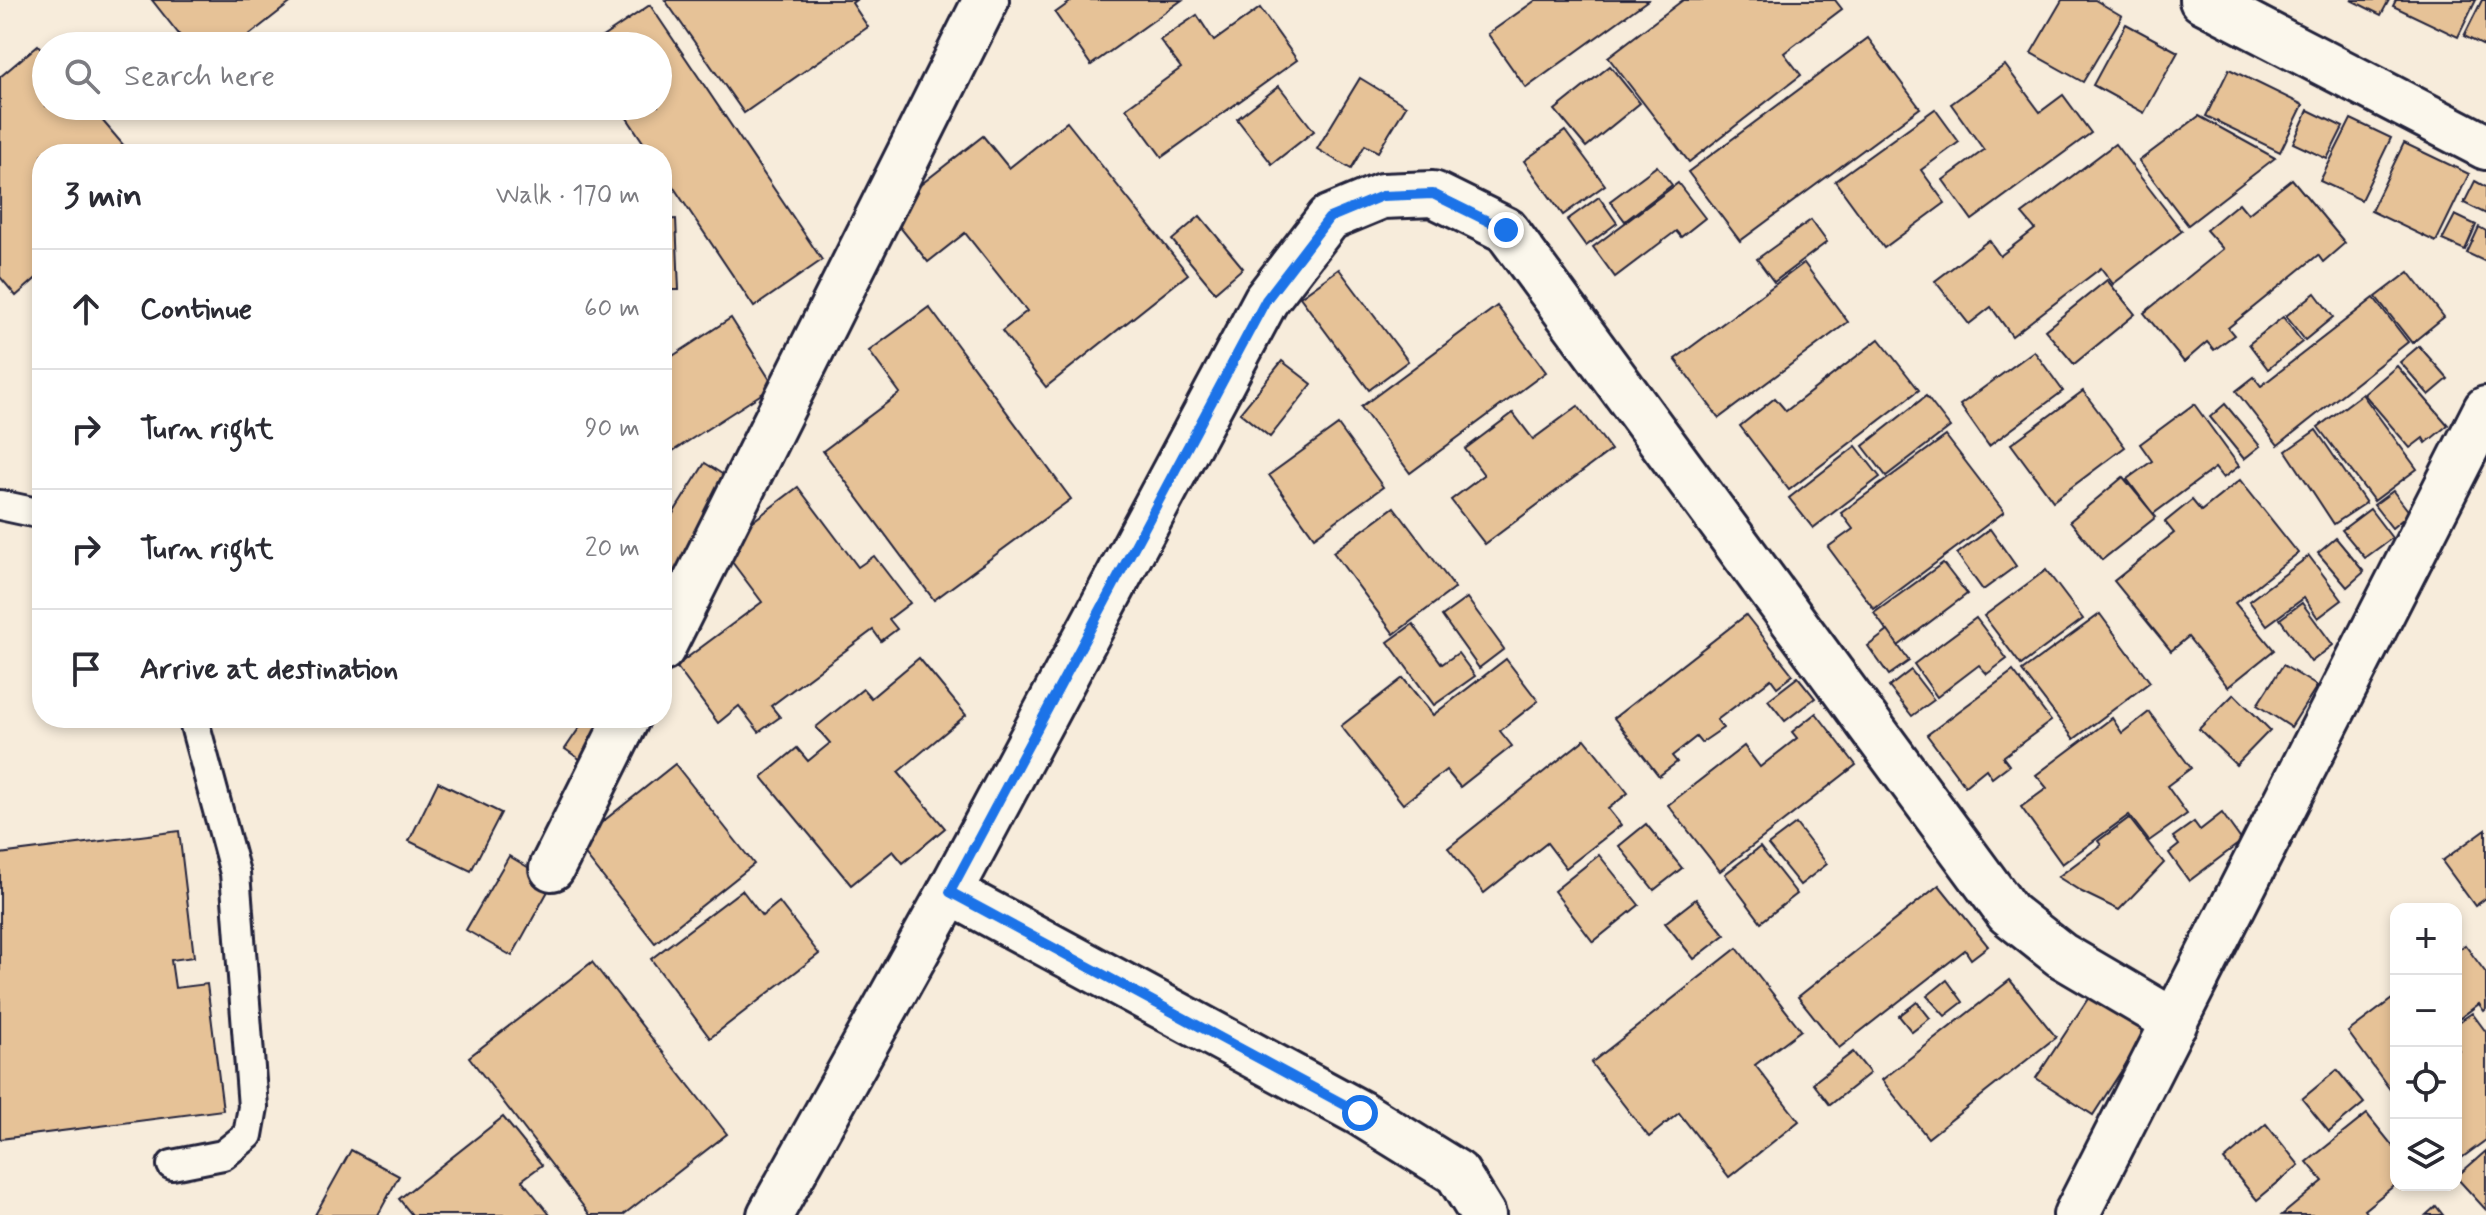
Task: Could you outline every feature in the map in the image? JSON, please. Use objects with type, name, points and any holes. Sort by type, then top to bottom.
[{"type":"street","points":[[672,629],[986,0]]},
{"type":"street","points":[[2202,0],[2486,147]]},
{"type":"street","points":[[770,1215],[950,892],[1266,300],[1329,218],[1382,196],[1433,194],[1506,230],[2008,913],[2061,955],[2175,1022]]},
{"type":"street","points":[[2076,1215],[2486,409]]},
{"type":"street","points":[[552,868],[622,728]]},
{"type":"street","points":[[950,892],[1360,1113],[1457,1173],[1483,1215]]},
{"type":"lane","points":[[0,505],[32,512]]},
{"type":"lane","points":[[172,1165],[223,1155],[248,1135],[253,1107],[235,873],[196,728]]},
{"type":"building","points":[[152,0],[294,0],[253,32],[177,32]]},
{"type":"building","points":[[665,0],[856,0],[852,3],[868,27],[744,113]]},
{"type":"building","points":[[1073,0],[1182,0],[1091,65],[1055,13]]},
{"type":"building","points":[[1536,0],[1648,0],[1526,88],[1488,34]]},
{"type":"building","points":[[1683,0],[1835,0],[1842,9],[1784,53],[1801,75],[1689,162],[1608,57]]},
{"type":"building","points":[[2062,0],[2095,0],[2122,16],[2083,82],[2031,53]]},
{"type":"building","points":[[2351,0],[2389,0],[2381,15]]},
{"type":"building","points":[[2396,0],[2476,0],[2458,37],[2393,6]]},
{"type":"building","points":[[2482,0],[2486,0],[2486,47],[2464,36]]},
{"type":"building","points":[[650,5],[668,32],[610,32]]},
{"type":"building","points":[[1260,8],[1297,60],[1162,157],[1126,108],[1181,68],[1160,40],[1197,15],[1214,41]]},
{"type":"building","points":[[2126,24],[2178,52],[2144,113],[2093,85]]},
{"type":"building","points":[[672,38],[822,260],[754,307],[672,185],[672,144],[644,144],[628,120],[672,120]]},
{"type":"building","points":[[1868,38],[1920,108],[1740,241],[1688,172]]},
{"type":"building","points":[[32,50],[32,120],[102,120],[122,144],[32,144],[32,282],[16,296],[0,277],[0,77]]},
{"type":"building","points":[[2005,65],[2040,112],[2063,95],[2091,133],[1972,220],[1943,180],[1984,150],[1951,104]]},
{"type":"building","points":[[1610,66],[1640,103],[1586,147],[1555,110]]},
{"type":"building","points":[[2229,69],[2303,105],[2280,152],[2206,116]]},
{"type":"building","points":[[1360,78],[1406,106],[1378,152],[1365,145],[1351,169],[1317,149]]},
{"type":"building","points":[[1279,86],[1314,131],[1272,164],[1237,119]]},
{"type":"building","points":[[1935,109],[1959,142],[1921,170],[1945,203],[1884,248],[1835,181]]},
{"type":"building","points":[[2308,110],[2343,127],[2327,159],[2293,143]]},
{"type":"building","points":[[2199,116],[2275,158],[2188,225],[2139,161]]},
{"type":"building","points":[[2351,119],[2391,138],[2361,200],[2320,181]]},
{"type":"building","points":[[1067,122],[1188,274],[1046,387],[1002,331],[1027,311],[965,233],[928,262],[887,211],[983,136],[1009,168]]},
{"type":"building","points":[[1565,131],[1605,185],[1563,215],[1524,161]]},
{"type":"building","points":[[2404,143],[2469,174],[2436,242],[2371,211]]},
{"type":"building","points":[[2115,144],[2182,231],[2113,284],[2101,268],[2012,336],[1991,307],[1969,324],[1935,281],[1989,240],[2000,256],[2035,229],[2022,214]]},
{"type":"building","points":[[1657,166],[1672,185],[1625,221],[1610,201]]},
{"type":"building","points":[[2292,179],[2345,243],[2323,262],[2318,255],[2228,328],[2234,335],[2214,350],[2207,342],[2184,362],[2144,313],[2223,249],[2206,230],[2239,203],[2248,214]]},
{"type":"building","points":[[2475,181],[2486,187],[2486,214],[2464,203]]},
{"type":"building","points":[[1678,183],[1705,218],[1681,237],[1676,231],[1615,277],[1593,247]]},
{"type":"building","points":[[1599,197],[1617,223],[1586,246],[1567,220]]},
{"type":"building","points":[[2455,215],[2476,225],[2465,250],[2442,240]]},
{"type":"building","points":[[1200,216],[1243,268],[1215,292],[1172,240]]},
{"type":"building","points":[[672,219],[676,219],[679,290],[672,290]]},
{"type":"building","points":[[1811,220],[1827,242],[1774,282],[1757,259]]},
{"type":"building","points":[[2479,227],[2486,231],[2486,262],[2467,253]]},
{"type":"building","points":[[1804,263],[1848,322],[1719,418],[1675,359]]},
{"type":"building","points":[[1339,269],[1408,361],[1369,390],[1300,297]]},
{"type":"building","points":[[2409,272],[2444,317],[2412,343],[2376,297]]},
{"type":"building","points":[[2107,280],[2135,314],[2074,364],[2045,330]]},
{"type":"building","points":[[2315,293],[2333,317],[2305,340],[2286,316]]},
{"type":"building","points":[[2374,298],[2408,342],[2278,445],[2236,391],[2254,377],[2261,386]]},
{"type":"building","points":[[1497,306],[1546,372],[1410,473],[1361,407]]},
{"type":"building","points":[[929,307],[1071,499],[934,600],[823,451],[900,393],[869,351]]},
{"type":"building","points":[[2283,317],[2302,342],[2268,369],[2249,344]]},
{"type":"building","points":[[731,318],[774,386],[672,452],[672,356]]},
{"type":"building","points":[[1879,339],[1919,390],[1789,490],[1740,426],[1775,398],[1786,411]]},
{"type":"building","points":[[2419,346],[2448,379],[2429,395],[2400,362]]},
{"type":"building","points":[[2034,351],[2063,391],[1989,446],[1960,405]]},
{"type":"building","points":[[1282,361],[1312,384],[1270,437],[1240,413]]},
{"type":"building","points":[[2397,366],[2448,425],[2426,443],[2423,438],[2410,448],[2364,394]]},
{"type":"building","points":[[2083,391],[2125,447],[2053,501],[2011,444]]},
{"type":"building","points":[[2362,394],[2417,469],[2374,501],[2318,427]]},
{"type":"building","points":[[1926,396],[1950,427],[1886,476],[1863,446]]},
{"type":"building","points":[[2194,404],[2239,466],[2223,478],[2215,468],[2153,514],[2127,479],[2152,461],[2140,444]]},
{"type":"building","points":[[2225,404],[2260,446],[2244,459],[2210,417]]},
{"type":"building","points":[[1578,406],[1611,450],[1485,544],[1451,500],[1484,475],[1465,449],[1513,413],[1533,439]]},
{"type":"building","points":[[1338,425],[1383,487],[1314,537],[1269,475]]},
{"type":"building","points":[[2316,430],[2366,503],[2334,524],[2286,451]]},
{"type":"building","points":[[1946,436],[2004,512],[1874,609],[1828,547],[1853,529],[1841,513]]},
{"type":"building","points":[[1856,446],[1880,477],[1813,528],[1789,498]]},
{"type":"building","points":[[705,463],[736,483],[674,578],[672,515]]},
{"type":"building","points":[[2123,477],[2156,517],[2102,560],[2070,521]]},
{"type":"building","points":[[2240,480],[2298,553],[2235,603],[2274,650],[2228,687],[2188,637],[2171,651],[2114,581],[2174,533],[2165,522],[2192,500],[2201,511]]},
{"type":"building","points":[[798,487],[858,567],[874,556],[910,603],[889,619],[897,629],[881,641],[873,630],[771,706],[780,717],[759,732],[739,706],[718,723],[676,666],[762,602],[720,546]]},
{"type":"building","points":[[2393,491],[2410,513],[2392,528],[2374,505]]},
{"type":"building","points":[[1394,507],[1455,588],[1394,634],[1333,552]]},
{"type":"building","points":[[2370,509],[2392,538],[2365,558],[2342,530]]},
{"type":"building","points":[[1990,529],[2016,566],[1983,590],[1957,554]]},
{"type":"building","points":[[2336,538],[2364,572],[2347,587],[2318,553]]},
{"type":"building","points":[[2309,556],[2342,600],[2318,618],[2304,598],[2267,625],[2249,601]]},
{"type":"building","points":[[1943,563],[1967,594],[1898,646],[1874,613]]},
{"type":"building","points":[[2046,570],[2083,619],[2021,665],[1984,616]]},
{"type":"building","points":[[1467,598],[1504,649],[1479,668],[1442,616]]},
{"type":"building","points":[[2302,603],[2333,645],[2311,662],[2280,619]]},
{"type":"building","points":[[2100,614],[2150,682],[2074,739],[2022,671]]},
{"type":"building","points":[[1746,615],[1793,675],[1777,687],[1771,679],[1717,720],[1723,728],[1701,743],[1696,737],[1672,756],[1677,762],[1659,776],[1614,718]]},
{"type":"building","points":[[1976,618],[2007,659],[1987,674],[1979,665],[1937,697],[1914,664]]},
{"type":"building","points":[[1413,624],[1442,664],[1458,653],[1475,676],[1434,705],[1388,642]]},
{"type":"building","points":[[1888,631],[1909,661],[1889,675],[1868,646]]},
{"type":"building","points":[[919,658],[966,715],[898,772],[945,828],[903,863],[893,851],[851,885],[762,777],[797,748],[808,761],[830,743],[816,727],[863,689],[871,698]]},
{"type":"building","points":[[1506,659],[1538,701],[1500,731],[1512,746],[1460,787],[1446,770],[1403,804],[1341,726],[1403,678],[1433,715]]},
{"type":"building","points":[[2283,665],[2317,686],[2291,727],[2257,705]]},
{"type":"building","points":[[1911,670],[1934,700],[1912,716],[1889,687]]},
{"type":"building","points":[[2013,671],[2051,721],[2003,757],[2009,765],[1992,778],[1986,769],[1965,786],[1927,735]]},
{"type":"building","points":[[1798,677],[1815,698],[1785,721],[1768,700]]},
{"type":"building","points":[[2234,694],[2270,730],[2236,765],[2199,729]]},
{"type":"building","points":[[2149,712],[2191,768],[2167,786],[2187,814],[2149,841],[2129,815],[2062,864],[2021,807],[2047,788],[2036,775],[2112,718],[2122,733]]},
{"type":"building","points":[[1816,713],[1856,765],[1720,871],[1668,805],[1744,746],[1760,767],[1797,738],[1792,732]]},
{"type":"building","points":[[579,728],[609,728],[593,768],[565,749]]},
{"type":"building","points":[[1585,739],[1628,793],[1608,809],[1621,825],[1566,868],[1547,843],[1484,893],[1448,848]]},
{"type":"building","points":[[675,764],[754,864],[655,943],[576,843]]},
{"type":"building","points":[[438,782],[501,813],[471,871],[409,841]]},
{"type":"building","points":[[2222,813],[2242,841],[2189,881],[2169,853],[2179,845],[2173,837],[2194,822],[2200,830]]},
{"type":"building","points":[[2129,818],[2164,863],[2119,910],[2058,877],[2101,845],[2098,841]]},
{"type":"building","points":[[1646,824],[1682,868],[1654,890],[1619,846]]},
{"type":"building","points":[[1796,824],[1827,864],[1800,885],[1768,845]]},
{"type":"building","points":[[2486,829],[2486,898],[2475,906],[2442,861]]},
{"type":"building","points":[[179,831],[194,957],[171,960],[175,988],[207,984],[223,1110],[0,1139],[0,854]]},
{"type":"building","points":[[1760,847],[1797,894],[1761,922],[1725,874]]},
{"type":"building","points":[[1599,855],[1639,905],[1593,942],[1554,891]]},
{"type":"building","points":[[509,856],[553,882],[512,956],[466,930]]},
{"type":"building","points":[[1939,885],[1988,946],[1971,959],[1965,950],[1839,1048],[1798,997]]},
{"type":"building","points":[[742,890],[762,916],[779,902],[819,954],[710,1038],[651,959]]},
{"type":"building","points":[[1696,899],[1725,935],[1694,959],[1665,923]]},
{"type":"building","points":[[2465,945],[2486,973],[2486,1009],[2484,1011],[2479,1004],[2462,1017],[2462,975],[2462,947]]},
{"type":"building","points":[[1737,948],[1801,1030],[1755,1065],[1799,1121],[1729,1177],[1679,1113],[1649,1137],[1591,1063]]},
{"type":"building","points":[[592,962],[727,1134],[623,1215],[590,1215],[469,1057]]},
{"type":"building","points":[[1947,980],[1963,1002],[1945,1016],[1927,996]]},
{"type":"building","points":[[2010,980],[2056,1037],[1928,1138],[1882,1080]]},
{"type":"building","points":[[2095,988],[2151,1025],[2093,1115],[2036,1078]]},
{"type":"building","points":[[2390,1000],[2390,1090],[2348,1032]]},
{"type":"building","points":[[1917,1002],[1930,1018],[1912,1032],[1899,1016]]},
{"type":"building","points":[[2472,1013],[2486,1032],[2486,1140],[2462,1158],[2462,1047],[2462,1020]]},
{"type":"building","points":[[1853,1052],[1870,1073],[1830,1105],[1813,1083]]},
{"type":"building","points":[[2337,1070],[2364,1103],[2329,1132],[2302,1099]]},
{"type":"building","points":[[2367,1114],[2390,1143],[2390,1189],[2364,1210],[2368,1215],[2282,1215],[2323,1181],[2307,1162]]},
{"type":"building","points":[[503,1117],[542,1165],[522,1180],[550,1215],[412,1215],[399,1199]]},
{"type":"building","points":[[2266,1124],[2299,1165],[2257,1200],[2224,1160]]},
{"type":"building","points":[[351,1150],[399,1176],[378,1215],[315,1215]]},
{"type":"building","points":[[2486,1151],[2486,1210],[2462,1184],[2462,1172]]},
{"type":"building","points":[[2436,1206],[2443,1215],[2426,1215]]},
{"type":"route","points":[[1360,1113],[950,892],[1266,300],[1329,218],[1382,196],[1433,194],[1506,230]]}]
